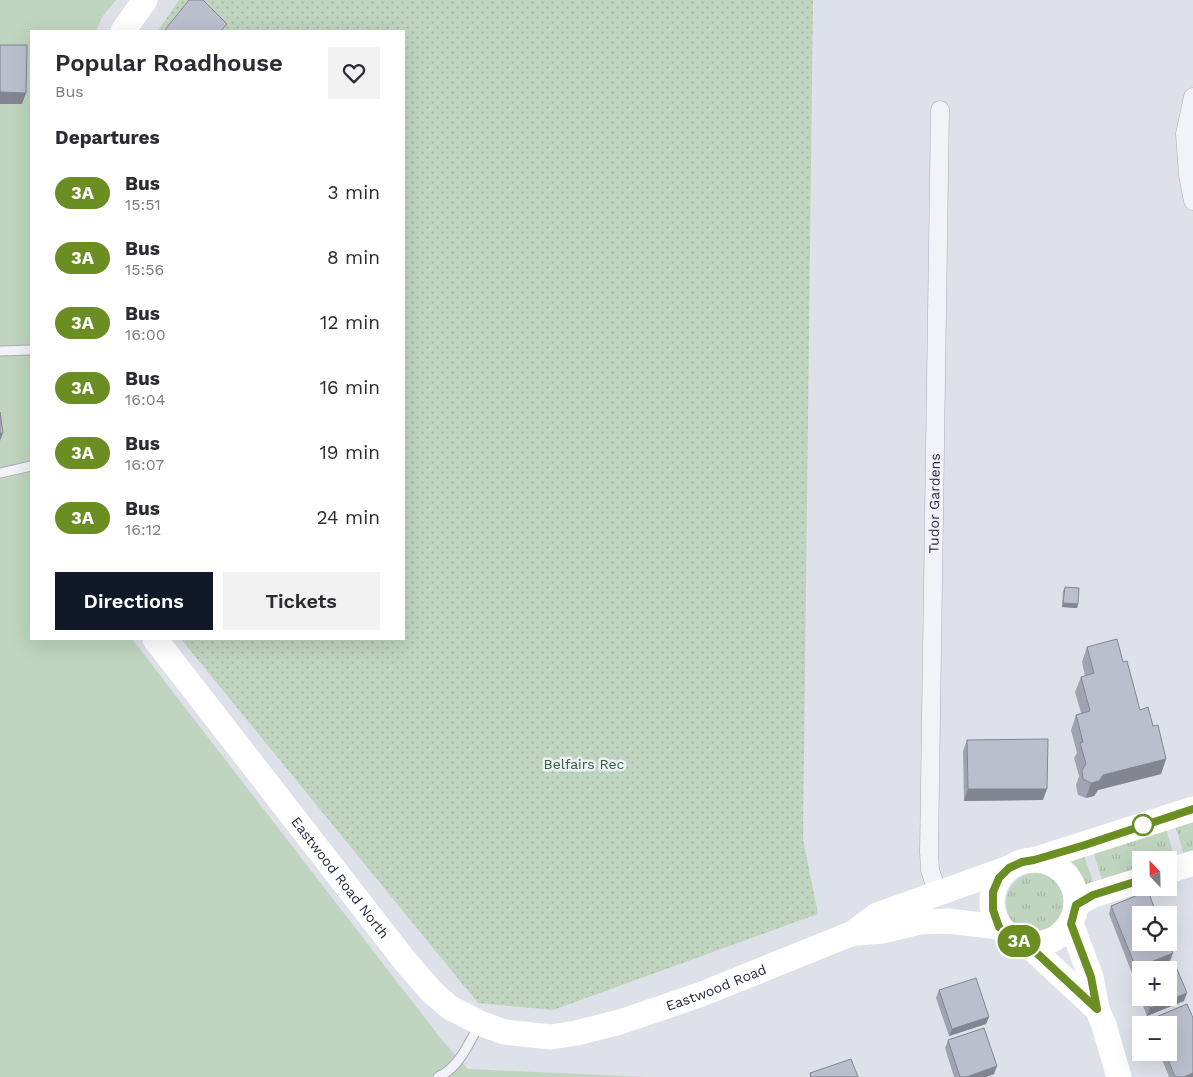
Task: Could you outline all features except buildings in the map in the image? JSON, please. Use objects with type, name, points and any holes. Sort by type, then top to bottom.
[{"type":"street","points":[[124,30],[145,0]]},
{"type":"street","points":[[1193,97],[1185,134],[1188,174],[1193,201]]},
{"type":"street","name":"Tudor Gardens","points":[[938,894],[930,870],[929,852],[940,110]]},
{"type":"street","name":"Eastwood Road North","points":[[156,640],[405,961],[431,991],[449,1006],[480,1023],[504,1032],[551,1037],[576,1034]]},
{"type":"street","points":[[1097,1009],[1028,945],[1012,938],[999,927],[993,910],[993,892],[999,878],[1009,868],[1022,862],[1034,860],[1193,809]]},
{"type":"street","points":[[1034,860],[1049,863],[1066,875],[1074,888],[1073,915],[1091,977],[1097,1009],[1119,1077]]},
{"type":"street","points":[[1178,868],[1193,863]]},
{"type":"street","name":"Eastwood Road","points":[[576,1034],[620,1022],[702,994],[854,933],[877,915],[1009,868]]},
{"type":"street","points":[[1028,945],[1047,943],[1061,936],[1073,915],[1093,895],[1132,883]]},
{"type":"street","name":"Eastwood Road","points":[[854,933],[882,931],[920,922],[948,921],[999,927]]},
{"type":"lane","points":[[0,352],[30,350]]},
{"type":"lane","points":[[0,472],[30,466]]},
{"type":"lane","points":[[438,1077],[446,1073],[461,1057],[480,1023]]},
{"type":"green space","points":[[0,0],[116,0],[102,17],[96,30],[30,30],[30,640],[133,640],[442,1040],[468,1069],[646,1077],[0,1077]]},
{"type":"green space","name":"Belfairs Rec","points":[[179,0],[813,0],[803,839],[818,914],[553,1010],[478,1003],[182,640],[405,640],[405,30],[159,30]]},
{"type":"green space","points":[[1193,820],[1193,856],[1185,858],[1175,825]]},
{"type":"green space","points":[[1166,829],[1173,851],[1132,851],[1132,876],[1104,886],[1093,852]]},
{"type":"green space","points":[[1084,855],[1095,887],[1086,891],[1075,867],[1067,861]]},
{"type":"green space","points":[[1030,873],[1042,873],[1053,878],[1061,886],[1066,897],[1064,915],[1053,928],[1042,933],[1030,933],[1019,928],[1011,920],[1006,909],[1006,897],[1011,886],[1019,878]]},
{"type":"bus line","name":"3A","points":[[1132,883],[1093,895],[1076,905],[1071,924],[1091,977],[1097,1009],[1028,945],[1012,938],[999,927],[993,910],[993,892],[999,878],[1009,868],[1022,862],[1085,845],[1193,809]]}]
